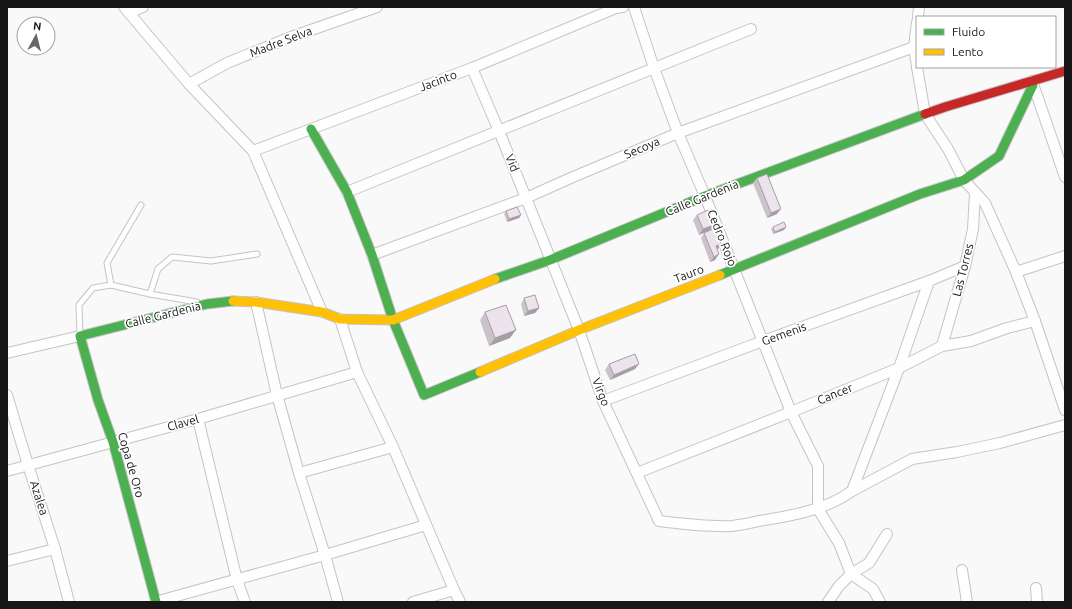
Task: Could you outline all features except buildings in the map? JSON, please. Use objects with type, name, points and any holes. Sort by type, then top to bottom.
[{"type":"street","points":[[126,10],[143,7]]},
{"type":"street","name":"Madre Selva","points":[[189,84],[227,63],[291,37],[376,7]]},
{"type":"street","name":"Jacinto","points":[[253,151],[472,68],[616,8],[623,7]]},
{"type":"street","name":"Cedro Rojo","points":[[634,7],[654,68],[678,132],[735,269],[791,412],[818,466],[818,509]]},
{"type":"street","points":[[126,10],[189,84],[253,151],[322,312]]},
{"type":"street","points":[[347,192],[752,30]]},
{"type":"street","points":[[916,30],[914,47],[916,60]]},
{"type":"street","name":"Secoya","points":[[372,255],[526,198],[678,132],[914,47]]},
{"type":"street","name":"Vid","points":[[472,68],[499,131],[550,260]]},
{"type":"street","points":[[917,68],[925,114],[948,150],[964,180],[985,203],[1016,272],[1035,321],[1065,410]]},
{"type":"street","name":"Calle Gardenia","points":[[7,352],[80,336],[207,304],[232,301],[256,302],[322,312],[340,319],[393,320],[481,284],[550,260],[705,196],[925,114],[944,107],[1032,83],[1065,71]]},
{"type":"street","points":[[964,180],[999,156],[1032,83]]},
{"type":"street","points":[[1032,83],[1065,177]]},
{"type":"street","points":[[311,129],[347,192],[372,255],[393,320]]},
{"type":"street","name":"Tauro","points":[[393,320],[424,395],[579,330],[920,194],[964,180]]},
{"type":"street","name":"Las Torres","points":[[942,346],[974,229],[975,193]]},
{"type":"street","points":[[1016,272],[1065,256]]},
{"type":"street","name":"Virgo","points":[[550,260],[579,330],[603,401],[659,521],[694,526],[733,526],[818,509]]},
{"type":"street","name":"Gemenis","points":[[603,401],[929,281],[965,266]]},
{"type":"street","points":[[852,491],[899,368],[929,281]]},
{"type":"street","points":[[256,302],[277,395],[338,602]]},
{"type":"street","points":[[340,319],[357,372],[394,447],[460,602]]},
{"type":"street","name":"Cancer","points":[[637,473],[899,368],[942,346],[971,341],[1007,328],[1035,321]]},
{"type":"street","name":"Copa de Oro","points":[[80,336],[98,400],[112,442],[156,602]]},
{"type":"street","name":"Clavel","points":[[7,471],[198,419],[357,372]]},
{"type":"street","name":"Azalea","points":[[7,395],[28,465],[56,549],[69,602]]},
{"type":"street","points":[[198,419],[237,580],[244,602]]},
{"type":"street","points":[[880,602],[873,589],[851,574],[839,543],[818,509],[843,498],[852,491],[912,459],[1000,443],[1065,425]]},
{"type":"street","points":[[299,473],[394,447]]},
{"type":"street","points":[[156,602],[426,525]]},
{"type":"street","points":[[828,602],[839,586],[851,574],[869,563],[887,534]]},
{"type":"street","points":[[7,561],[56,549]]},
{"type":"street","points":[[962,570],[967,602]]},
{"type":"street","points":[[1036,588],[1037,602]]},
{"type":"street","points":[[413,602],[454,590]]},
{"type":"lane","points":[[111,285],[107,263],[141,205]]},
{"type":"lane","points":[[150,294],[158,269],[172,257],[211,261],[257,254]]},
{"type":"lane","points":[[80,336],[79,305],[93,288],[111,285],[150,294],[207,304]]},
{"type":"traffic: fast","points":[[720,275],[920,194],[964,180],[999,156],[1033,85]]},
{"type":"traffic: fast","points":[[495,279],[550,260],[705,196],[925,114]]},
{"type":"traffic: fast","points":[[311,129],[347,192],[372,255],[393,320],[424,395],[480,372]]},
{"type":"traffic: fast","points":[[156,602],[113,442],[98,400],[80,336],[207,304],[233,301]]},
{"type":"traffic: slow","points":[[480,372],[579,330],[720,275]]},
{"type":"traffic: slow","points":[[233,301],[256,302],[322,312],[340,319],[393,320],[495,279]]},
{"type":"traffic: jam","points":[[925,114],[1065,71]]}]
